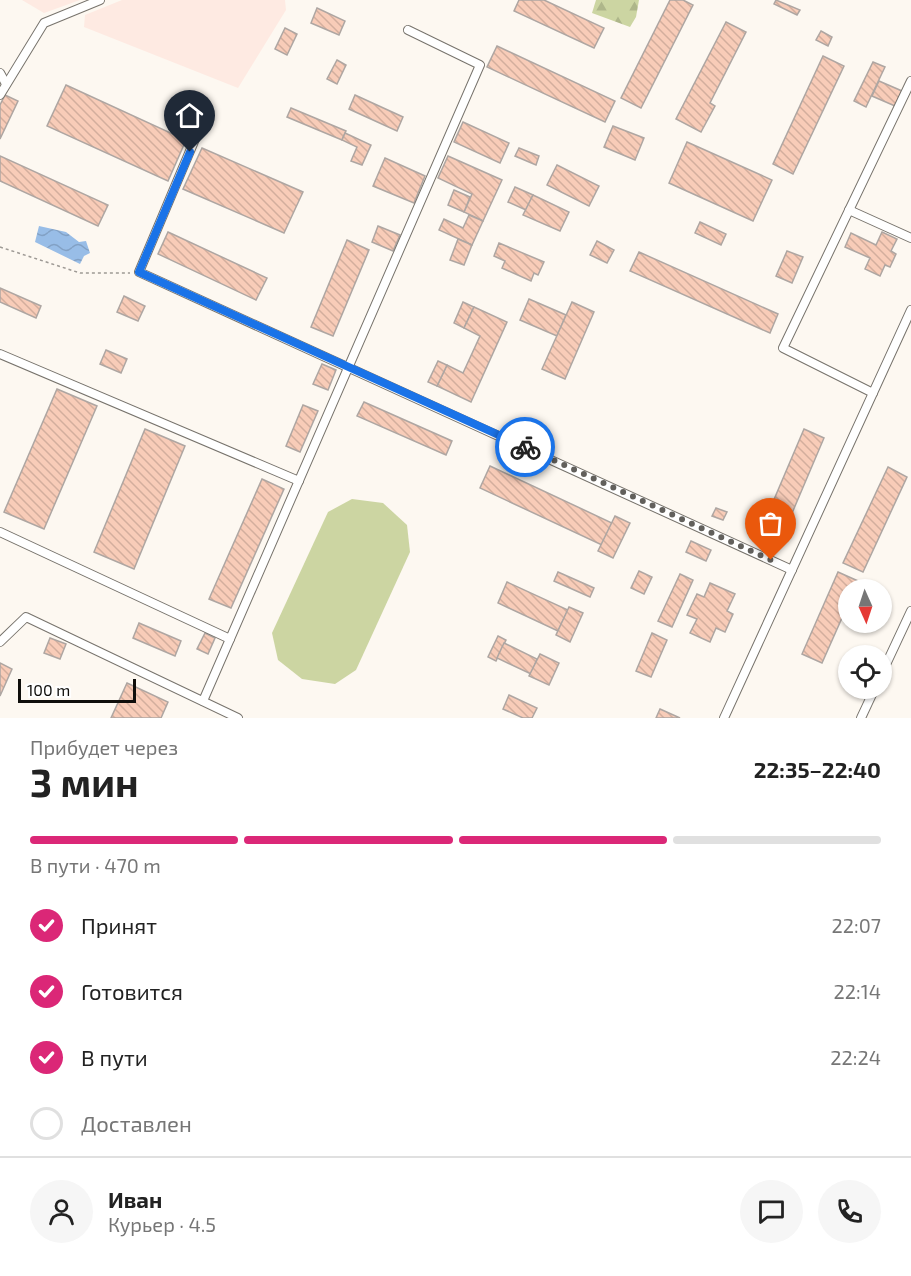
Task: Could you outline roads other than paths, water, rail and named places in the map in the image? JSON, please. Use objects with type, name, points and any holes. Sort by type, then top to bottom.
[{"type":"street","points":[[0,95],[44,23],[100,0]]},
{"type":"street","points":[[203,700],[480,65],[408,30]]},
{"type":"street","points":[[0,74],[6,84]]},
{"type":"street","points":[[873,393],[783,348],[911,81]]},
{"type":"street","points":[[198,132],[139,272],[792,570]]},
{"type":"street","points":[[849,210],[911,238]]},
{"type":"street","points":[[724,718],[911,310]]},
{"type":"street","points":[[0,354],[299,481]]},
{"type":"street","points":[[0,532],[230,639]]},
{"type":"street","points":[[892,652],[911,611]]},
{"type":"street","points":[[0,642],[26,617],[238,718]]},
{"type":"street","points":[[861,718],[870,699]]},
{"type":"water","points":[[39,226],[66,232],[79,242],[86,241],[90,253],[84,256],[80,264],[35,242]]}]
